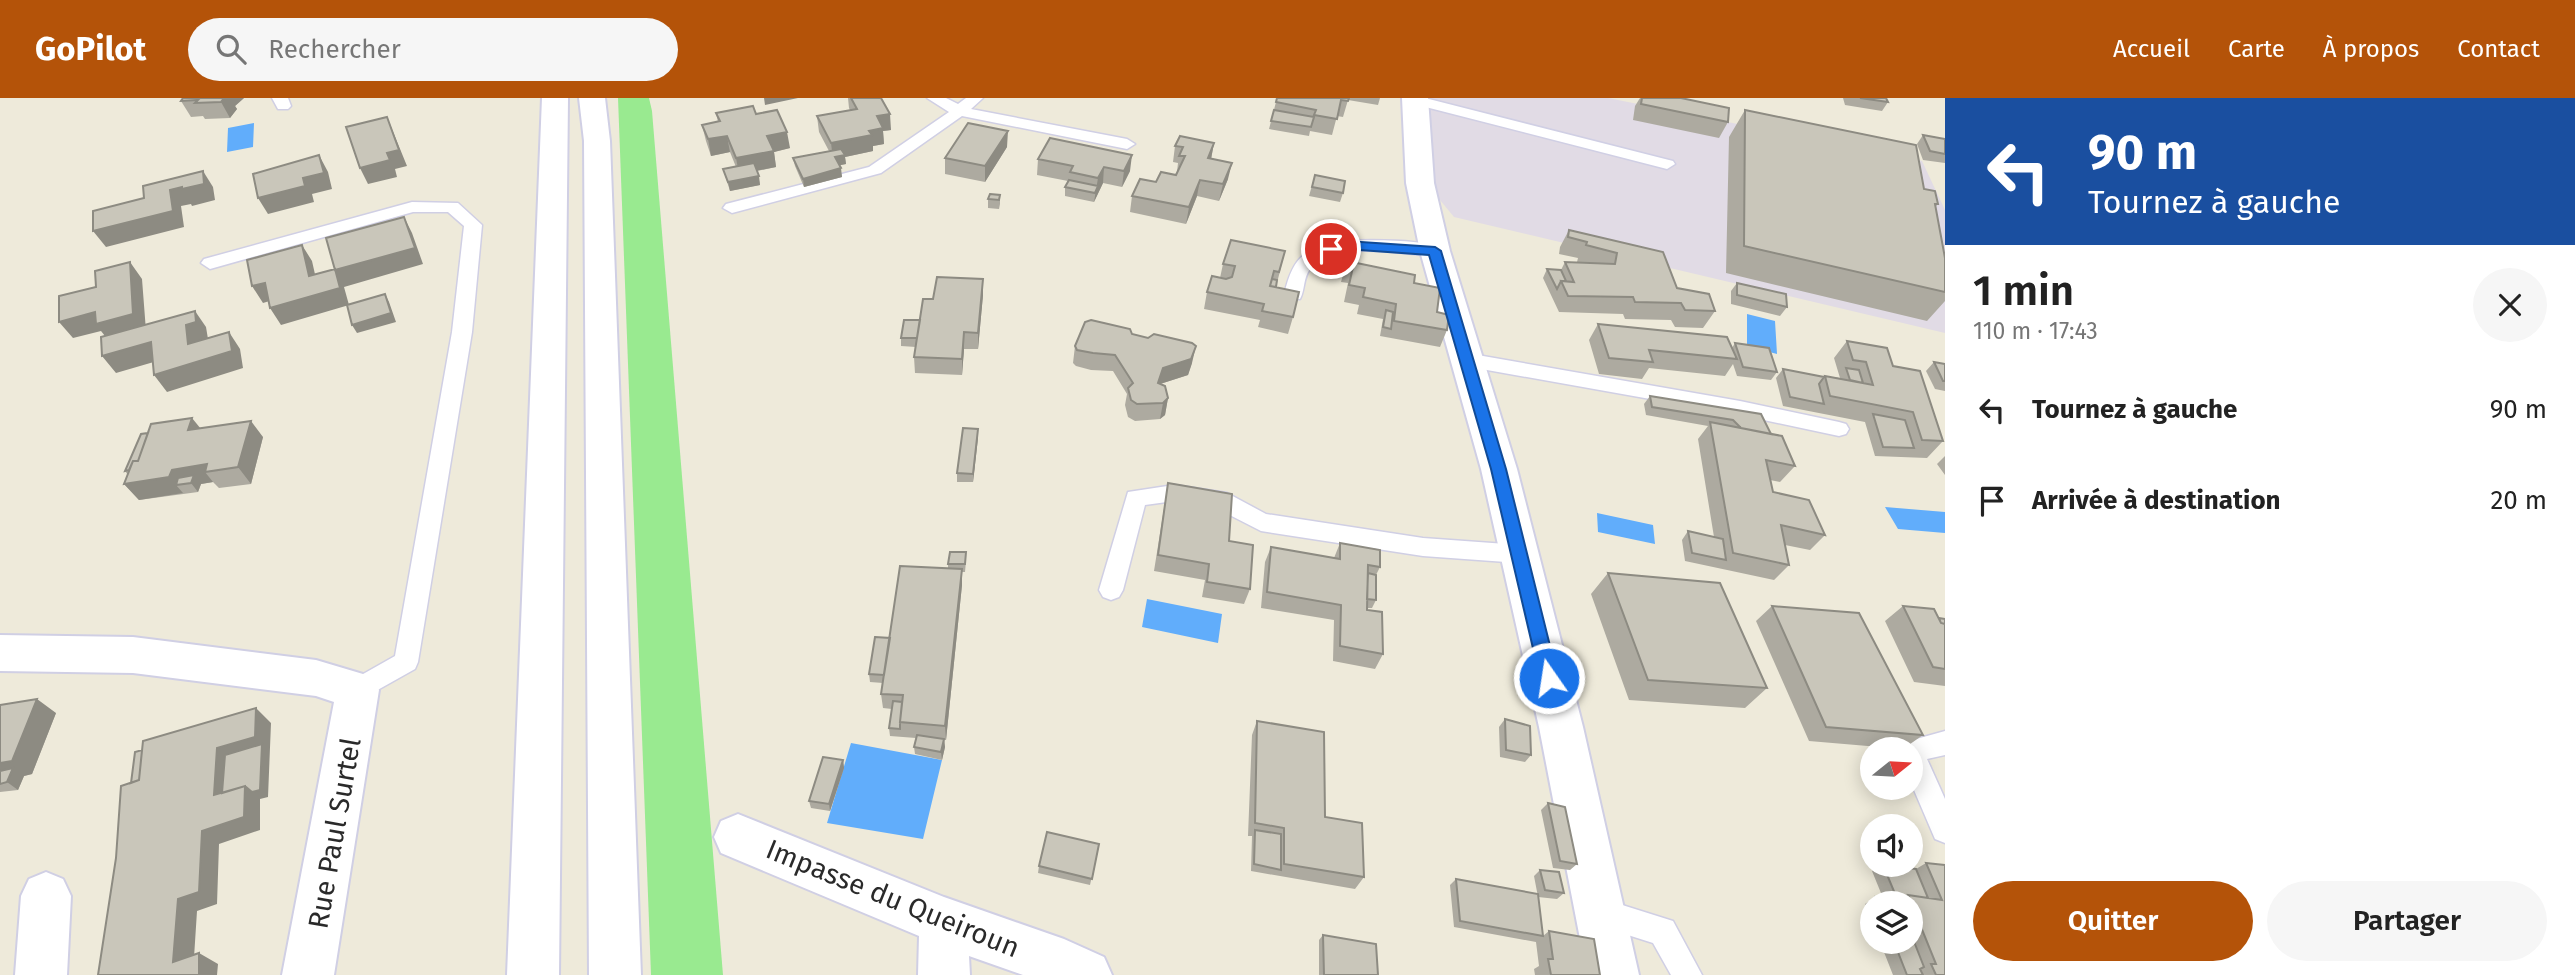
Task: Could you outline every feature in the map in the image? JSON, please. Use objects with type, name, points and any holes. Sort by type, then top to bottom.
[{"type":"main road","points":[[533,975],[555,98]]},
{"type":"main road","points":[[592,98],[597,141],[615,975]]},
{"type":"main road","points":[[1415,99],[1420,183],[1435,251],[1499,469],[1520,554],[1561,727],[1613,975]]},
{"type":"main road","points":[[0,653],[134,656],[316,678],[358,690]]},
{"type":"main road","name":"Rue Paul Surtel","points":[[308,975],[358,690]]},
{"type":"main road","name":"Impasse du Queiroun","points":[[738,837],[944,922],[1064,964],[1087,975]]},
{"type":"main road","points":[[41,975],[46,896]]},
{"type":"main road","points":[[944,922],[944,975]]},
{"type":"lane","points":[[935,98],[959,111],[1127,144]]},
{"type":"lane","points":[[732,208],[875,170],[975,98]]},
{"type":"lane","points":[[1415,99],[1667,164]]},
{"type":"lane","points":[[210,263],[412,207],[452,207],[473,225],[462,332],[406,662],[358,690]]},
{"type":"lane","points":[[1293,295],[1300,268],[1316,253],[1346,245],[1435,251]]},
{"type":"lane","points":[[1466,359],[1740,408],[1839,429]]},
{"type":"lane","points":[[1111,590],[1136,498],[1174,493],[1219,499],[1261,522],[1423,547],[1520,554]]},
{"type":"lane","points":[[1923,749],[1945,743]]},
{"type":"lane","points":[[1923,780],[1945,830]]},
{"type":"lane","points":[[1600,913],[1663,931],[1687,975]]},
{"type":"shaded area","points":[[1425,98],[1608,98],[1922,161],[1945,210],[1945,333],[1454,217],[1435,194]]},
{"type":"green space","points":[[618,98],[649,98],[652,111],[723,975],[651,975]]},
{"type":"water","points":[[254,123],[253,147],[227,152],[228,128]]},
{"type":"water","points":[[1747,314],[1775,321],[1777,354],[1747,346]]},
{"type":"water","points":[[1885,507],[1945,512],[1945,533],[1898,529]]},
{"type":"water","points":[[1597,513],[1653,525],[1655,544],[1598,532]]},
{"type":"water","points":[[1147,599],[1222,614],[1218,643],[1142,627]]},
{"type":"water","points":[[851,743],[942,760],[923,839],[827,823]]},
{"type":"building","points":[[183,98],[224,98],[221,102],[195,103],[198,100],[181,101]]},
{"type":"building","points":[[851,98],[881,98],[890,114],[877,116],[883,128],[869,131],[872,135],[831,143],[817,116],[857,109]]},
{"type":"building","points":[[1277,98],[1349,98],[1348,101],[1341,100],[1337,119],[1314,115],[1316,110],[1276,102]]},
{"type":"building","points":[[1642,98],[1681,98],[1729,108],[1728,122],[1641,104]]},
{"type":"building","points":[[1860,98],[1886,98],[1888,102]]},
{"type":"building","points":[[753,106],[756,114],[777,110],[787,132],[767,136],[774,151],[736,158],[727,136],[708,139],[702,125],[720,121],[716,113]]},
{"type":"building","points":[[1274,110],[1314,117],[1311,127],[1271,121]]},
{"type":"building","points":[[1745,110],[1916,145],[1924,189],[1935,191],[1938,204],[1935,204],[1945,258],[1945,292],[1744,246]]},
{"type":"building","points":[[387,117],[399,150],[387,153],[390,160],[360,168],[346,127]]},
{"type":"building","points":[[968,123],[1008,131],[985,166],[945,158]]},
{"type":"building","points":[[1923,135],[1945,139],[1945,154],[1930,151]]},
{"type":"building","points":[[1180,136],[1214,143],[1208,158],[1232,163],[1223,184],[1200,180],[1189,207],[1132,196],[1140,179],[1156,182],[1161,172],[1176,175],[1185,156],[1179,156],[1183,147],[1175,146]]},
{"type":"building","points":[[1050,138],[1132,155],[1124,171],[1104,167],[1098,178],[1070,172],[1073,166],[1038,159]]},
{"type":"building","points":[[841,149],[845,155],[835,157],[841,168],[803,179],[793,158]]},
{"type":"building","points":[[319,155],[324,173],[303,178],[305,186],[258,198],[253,174]]},
{"type":"building","points":[[754,163],[759,176],[728,182],[723,169]]},
{"type":"building","points":[[203,171],[204,184],[170,190],[173,211],[93,231],[93,211],[144,198],[143,186]]},
{"type":"building","points":[[1315,175],[1345,181],[1343,193],[1312,187]]},
{"type":"building","points":[[1069,180],[1098,186],[1095,193],[1065,187]]},
{"type":"building","points":[[990,194],[1000,195],[999,200],[988,199]]},
{"type":"building","points":[[404,217],[415,248],[335,270],[326,238]]},
{"type":"building","points":[[1569,230],[1663,252],[1677,288],[1709,294],[1715,311],[1685,310],[1681,303],[1635,302],[1633,297],[1568,296],[1561,281],[1574,282],[1565,262],[1615,264],[1617,253],[1568,237]]},
{"type":"building","points":[[1231,240],[1285,251],[1279,272],[1274,271],[1270,286],[1299,292],[1293,317],[1262,311],[1264,304],[1207,292],[1212,276],[1226,279],[1232,277],[1235,266],[1223,264]]},
{"type":"building","points":[[302,245],[309,276],[335,269],[340,288],[270,308],[265,283],[252,286],[247,260]]},
{"type":"building","points":[[1347,261],[1415,275],[1414,283],[1440,288],[1437,312],[1449,315],[1447,330],[1394,321],[1396,304],[1363,297],[1365,288],[1349,285],[1353,267],[1347,266]]},
{"type":"building","points":[[130,262],[133,314],[96,324],[95,312],[59,322],[59,296],[96,287],[95,271]]},
{"type":"building","points":[[1547,269],[1561,270],[1566,281],[1561,281],[1557,289]]},
{"type":"building","points":[[937,277],[983,279],[978,333],[964,332],[962,359],[914,357],[923,299],[933,299]]},
{"type":"building","points":[[1272,279],[1277,280],[1276,287],[1270,286]]},
{"type":"building","points":[[1737,283],[1786,294],[1787,307],[1737,295]]},
{"type":"building","points":[[385,294],[391,313],[352,325],[347,305]]},
{"type":"building","points":[[1386,310],[1393,312],[1391,329],[1383,327]]},
{"type":"building","points":[[195,311],[196,322],[186,325],[188,344],[229,332],[232,351],[154,375],[151,342],[102,356],[101,337]]},
{"type":"building","points":[[904,320],[920,320],[917,338],[901,338]]},
{"type":"building","points":[[1091,320],[1130,329],[1132,334],[1148,338],[1154,334],[1196,346],[1191,359],[1163,368],[1158,383],[1165,386],[1168,398],[1163,403],[1137,404],[1131,400],[1128,388],[1133,383],[1115,355],[1077,350],[1075,346],[1085,322]]},
{"type":"building","points":[[1598,324],[1727,337],[1737,359],[1649,350],[1653,362],[1609,358]]},
{"type":"building","points":[[1847,341],[1887,348],[1893,366],[1920,371],[1943,441],[1922,440],[1913,412],[1830,396],[1825,376],[1873,385],[1866,362],[1853,360]]},
{"type":"building","points":[[1735,343],[1769,348],[1777,372],[1743,367]]},
{"type":"building","points":[[1934,362],[1945,364],[1945,381],[1943,381]]},
{"type":"building","points":[[1846,368],[1859,370],[1863,383],[1850,380]]},
{"type":"building","points":[[1783,369],[1824,377],[1819,384],[1824,404],[1790,397]]},
{"type":"building","points":[[1650,396],[1761,414],[1771,434],[1741,428],[1733,420],[1652,407]]},
{"type":"building","points":[[1873,414],[1905,420],[1914,448],[1883,447]]},
{"type":"building","points":[[192,418],[188,430],[251,421],[238,467],[205,472],[207,464],[172,470],[169,477],[124,484],[133,461],[138,461],[151,424]]},
{"type":"building","points":[[1710,422],[1782,436],[1795,466],[1766,460],[1773,492],[1809,500],[1825,535],[1781,525],[1789,565],[1733,553]]},
{"type":"building","points":[[963,428],[978,429],[973,474],[957,473]]},
{"type":"building","points":[[148,433],[138,461],[133,461],[129,470],[125,471],[141,434]]},
{"type":"building","points":[[194,475],[191,483],[176,485],[178,478]]},
{"type":"building","points":[[1168,483],[1232,494],[1229,541],[1253,545],[1250,589],[1207,582],[1209,564],[1158,555]]},
{"type":"building","points":[[1688,531],[1723,539],[1726,560],[1692,553]]},
{"type":"building","points":[[1340,543],[1380,550],[1380,567],[1368,565],[1367,610],[1382,612],[1383,654],[1340,646],[1341,605],[1267,592],[1271,547],[1340,559]]},
{"type":"building","points":[[950,552],[966,552],[965,564],[948,564]]},
{"type":"building","points":[[900,566],[962,569],[945,726],[900,722],[903,695],[881,694]]},
{"type":"building","points":[[1368,573],[1376,575],[1376,600],[1367,599]]},
{"type":"building","points":[[1608,573],[1720,583],[1767,688],[1648,680]]},
{"type":"building","points":[[1772,606],[1859,613],[1923,735],[1826,727]]},
{"type":"building","points":[[1903,606],[1934,609],[1941,623],[1945,624],[1945,669],[1933,667]]},
{"type":"building","points":[[875,637],[890,638],[884,675],[869,674]]},
{"type":"building","points":[[37,699],[12,761],[0,763],[0,705]]},
{"type":"building","points":[[893,701],[902,702],[900,729],[889,728]]},
{"type":"building","points":[[256,708],[255,737],[217,748],[214,795],[245,786],[244,817],[202,831],[199,892],[178,899],[173,962],[199,953],[199,975],[98,975],[116,858],[121,786],[139,780],[143,741]]},
{"type":"building","points":[[1505,719],[1530,726],[1531,755],[1506,750]]},
{"type":"building","points":[[1257,721],[1324,732],[1325,817],[1362,823],[1364,877],[1284,864],[1284,828],[1255,823]]},
{"type":"building","points":[[917,735],[944,739],[941,752],[914,747]]},
{"type":"building","points":[[262,744],[260,790],[252,792],[245,786],[222,793],[225,755]]},
{"type":"building","points":[[142,750],[139,780],[131,783],[135,752]]},
{"type":"building","points":[[823,757],[843,760],[829,804],[809,801]]},
{"type":"building","points":[[13,768],[7,782],[0,784],[0,771]]},
{"type":"building","points":[[1548,803],[1565,807],[1577,864],[1560,861]]},
{"type":"building","points":[[1255,830],[1281,834],[1281,870],[1254,864]]},
{"type":"building","points":[[1047,832],[1099,844],[1092,879],[1039,866]]},
{"type":"building","points":[[1926,863],[1945,865],[1945,975],[1936,975],[1931,964],[1936,964],[1923,932],[1923,897],[1942,900]]},
{"type":"building","points":[[1540,870],[1559,872],[1564,893],[1545,890]]},
{"type":"building","points":[[1888,877],[1919,877],[1928,898],[1923,897],[1923,891],[1894,891]]},
{"type":"building","points":[[1456,879],[1538,894],[1543,936],[1460,921]]},
{"type":"building","points":[[1549,931],[1594,939],[1600,975],[1551,975],[1548,959],[1553,959]]},
{"type":"building","points":[[1323,935],[1376,944],[1378,975],[1324,975]]},
{"type":"building","points":[[1899,954],[1919,954],[1924,967],[1920,969],[1923,975],[1907,975]]},
{"type":"route","points":[[1331,249],[1346,245],[1435,251],[1499,469],[1549,678]]}]
